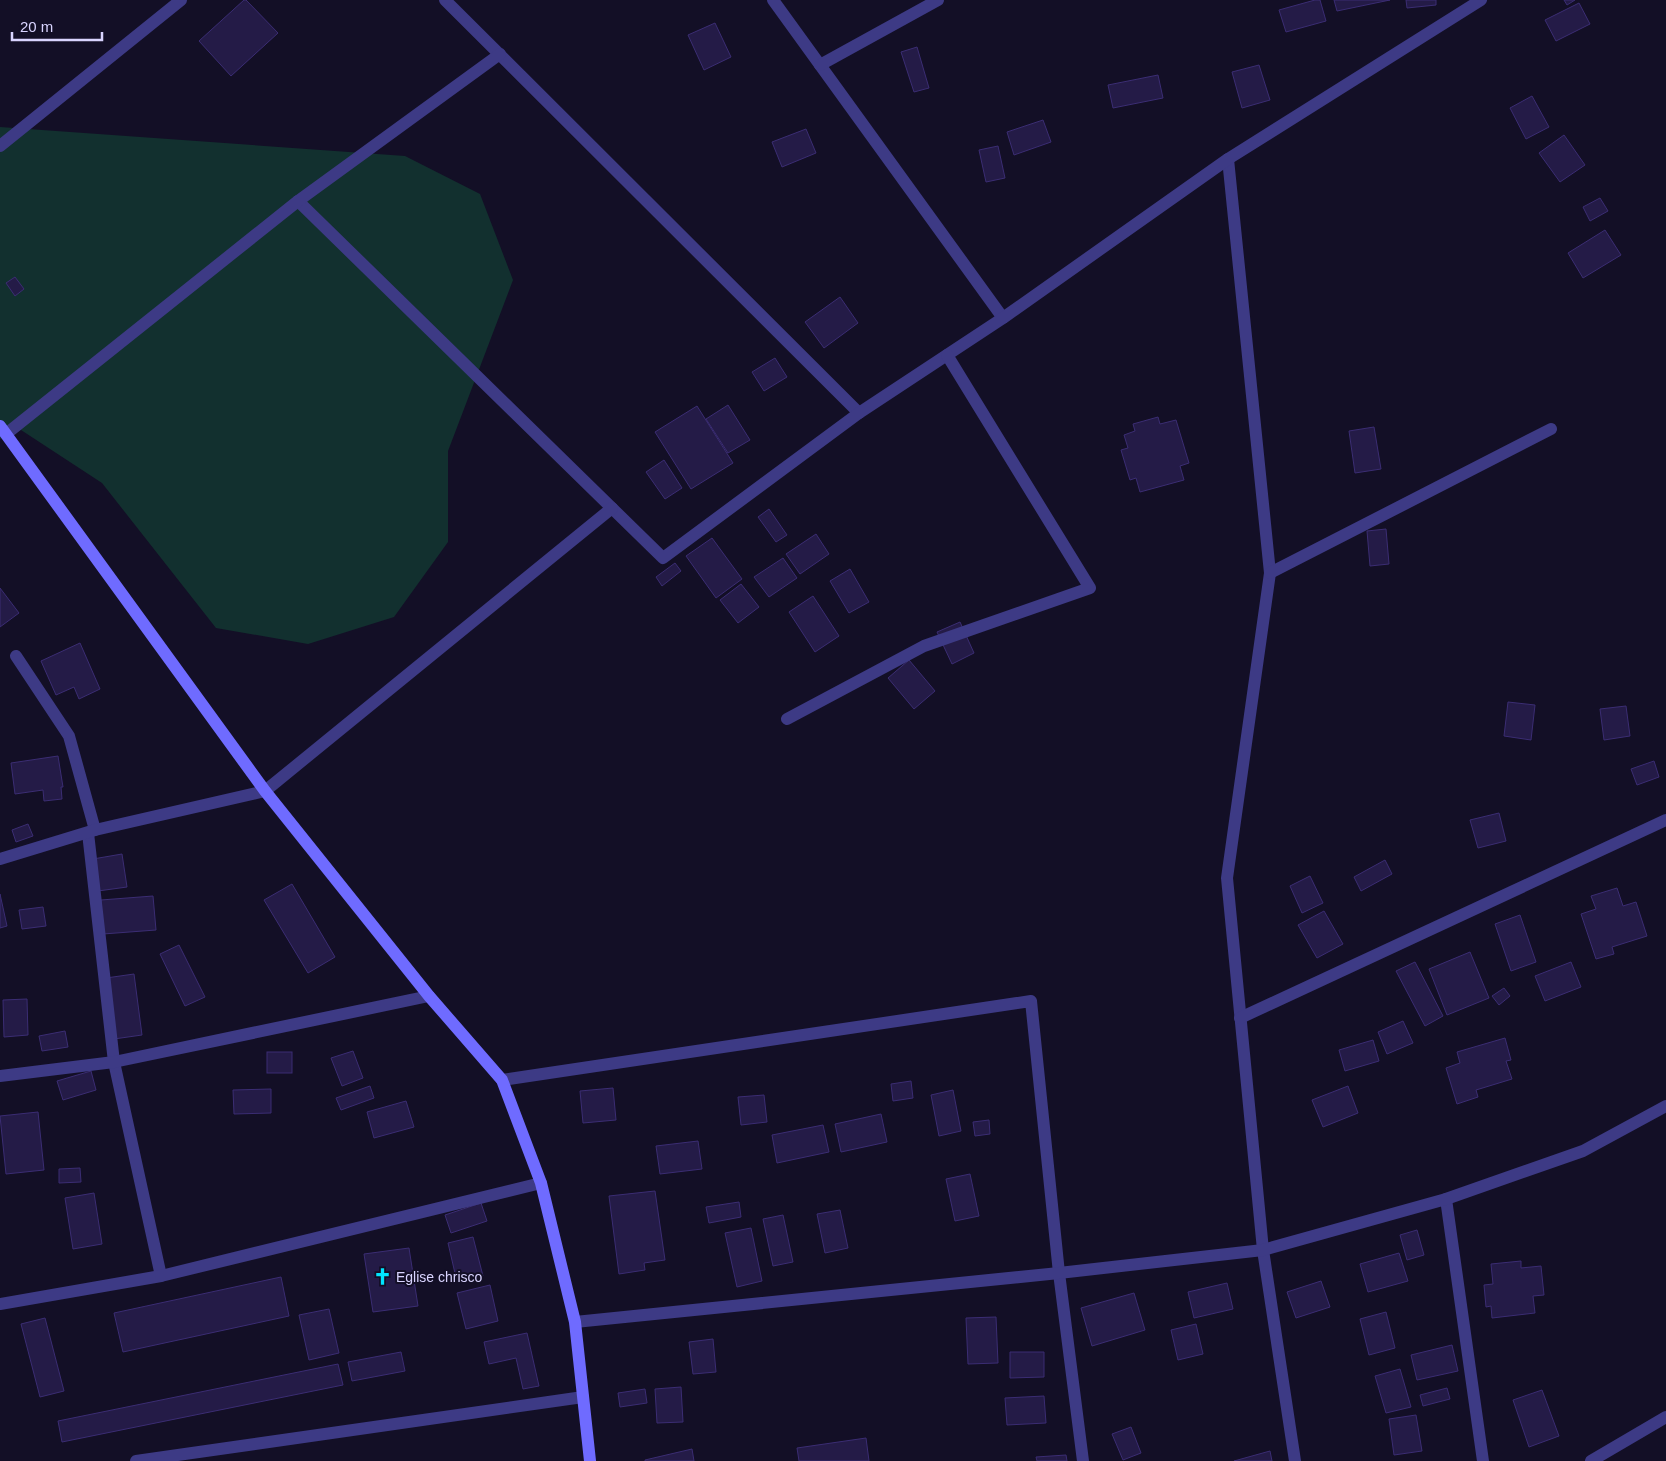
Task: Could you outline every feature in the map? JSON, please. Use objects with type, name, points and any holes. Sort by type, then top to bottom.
[{"type":"street","points":[[0,146],[181,0]]},
{"type":"street","points":[[445,0],[859,413]]},
{"type":"street","points":[[773,0],[1003,318]]},
{"type":"street","points":[[820,65],[938,0]]},
{"type":"street","points":[[298,201],[663,558],[859,413],[1003,318],[1228,158],[1481,0]]},
{"type":"street","points":[[500,54],[298,201],[3,430],[265,791],[429,996],[502,1080],[541,1183],[575,1322],[590,1461]]},
{"type":"street","points":[[1228,158],[1270,573],[1227,878],[1263,1250],[1295,1461]]},
{"type":"street","points":[[787,719],[924,646],[1090,588],[947,355]]},
{"type":"street","points":[[1270,573],[1550,429]]},
{"type":"street","points":[[0,859],[92,831],[265,791],[612,508]]},
{"type":"street","points":[[16,656],[69,736],[92,831],[114,1062],[161,1276]]},
{"type":"street","points":[[1240,1018],[1666,820]]},
{"type":"street","points":[[0,1076],[114,1062],[429,996]]},
{"type":"street","points":[[502,1080],[1031,1001],[1059,1273],[1083,1461]]},
{"type":"street","points":[[575,1322],[1059,1273],[1263,1250],[1446,1199],[1583,1151],[1666,1106]]},
{"type":"street","points":[[0,1304],[161,1276],[541,1183]]},
{"type":"street","points":[[1446,1199],[1483,1461]]},
{"type":"street","points":[[136,1461],[583,1397]]},
{"type":"street","points":[[1591,1461],[1666,1417]]},
{"type":"green space","points":[[0,127],[405,156],[480,194],[513,280],[448,451],[448,542],[394,617],[308,644],[216,628],[102,483],[21,430],[0,439]]},
{"type":"building","points":[[244,0],[278,33],[231,76],[199,41]]},
{"type":"building","points":[[1320,0],[1326,21],[1286,32],[1279,10]]},
{"type":"building","points":[[1334,0],[1390,0],[1337,11]]},
{"type":"building","points":[[1406,0],[1436,0],[1436,5],[1407,8]]},
{"type":"building","points":[[1564,0],[1575,0],[1567,5]]},
{"type":"building","points":[[1579,3],[1590,24],[1556,41],[1545,20]]},
{"type":"building","points":[[715,23],[731,57],[704,70],[688,35]]},
{"type":"building","points":[[917,47],[929,88],[914,92],[901,52]]},
{"type":"building","points":[[1259,65],[1270,100],[1242,108],[1232,72]]},
{"type":"building","points":[[1158,75],[1163,98],[1113,108],[1108,85]]},
{"type":"building","points":[[1532,96],[1549,127],[1526,139],[1510,108]]},
{"type":"building","points":[[1043,120],[1051,142],[1014,155],[1007,132]]},
{"type":"building","points":[[806,129],[816,153],[782,167],[772,142]]},
{"type":"building","points":[[1564,135],[1585,165],[1560,182],[1539,153]]},
{"type":"building","points":[[998,146],[1005,178],[986,182],[979,150]]},
{"type":"building","points":[[1600,198],[1608,211],[1590,221],[1583,207]]},
{"type":"building","points":[[1605,230],[1621,255],[1583,278],[1568,253]]},
{"type":"building","points":[[15,277],[24,289],[15,296],[6,283]]},
{"type":"building","points":[[840,297],[858,323],[824,348],[805,322]]},
{"type":"building","points":[[775,358],[787,377],[764,391],[752,372]]},
{"type":"building","points":[[728,405],[750,440],[728,453],[706,419]]},
{"type":"building","points":[[697,406],[733,463],[691,489],[655,432]]},
{"type":"building","points":[[1158,417],[1160,424],[1176,420],[1189,463],[1180,466],[1184,480],[1140,492],[1136,478],[1130,480],[1121,450],[1128,448],[1124,435],[1135,431],[1133,424]]},
{"type":"building","points":[[1374,427],[1381,469],[1355,473],[1349,431]]},
{"type":"building","points":[[664,460],[682,488],[665,499],[646,472]]},
{"type":"building","points":[[769,509],[787,535],[776,542],[758,517]]},
{"type":"building","points":[[1386,529],[1389,564],[1370,566],[1367,531]]},
{"type":"building","points":[[816,534],[829,554],[800,574],[786,554]]},
{"type":"building","points":[[712,538],[742,579],[716,598],[686,556]]},
{"type":"building","points":[[783,558],[797,578],[769,597],[754,577]]},
{"type":"building","points":[[675,563],[681,571],[662,586],[656,577]]},
{"type":"building","points":[[850,569],[869,602],[849,613],[830,581]]},
{"type":"building","points":[[741,584],[759,607],[738,623],[720,600]]},
{"type":"building","points":[[0,588],[19,613],[0,627]]},
{"type":"building","points":[[813,596],[839,636],[815,652],[789,612]]},
{"type":"building","points":[[960,622],[974,653],[952,664],[937,632]]},
{"type":"building","points":[[80,643],[100,689],[79,699],[74,687],[56,695],[41,661]]},
{"type":"building","points":[[909,660],[935,691],[914,709],[888,678]]},
{"type":"building","points":[[1508,702],[1535,705],[1531,740],[1504,736]]},
{"type":"building","points":[[1626,706],[1630,736],[1604,740],[1600,709]]},
{"type":"building","points":[[58,756],[63,787],[61,787],[62,799],[44,801],[43,790],[15,794],[11,763]]},
{"type":"building","points":[[1654,761],[1659,777],[1637,785],[1631,769]]},
{"type":"building","points":[[1499,813],[1506,841],[1478,848],[1470,820]]},
{"type":"building","points":[[28,824],[33,836],[16,842],[12,830]]},
{"type":"building","points":[[122,854],[127,887],[98,891],[93,859]]},
{"type":"building","points":[[1385,860],[1392,874],[1361,891],[1354,877]]},
{"type":"building","points":[[1310,876],[1323,903],[1302,913],[1290,886]]},
{"type":"building","points":[[292,884],[335,957],[308,973],[264,900]]},
{"type":"building","points":[[1617,888],[1623,906],[1636,902],[1647,936],[1612,947],[1614,954],[1596,959],[1581,914],[1596,909],[1591,896]]},
{"type":"building","points":[[0,894],[7,926],[0,928]]},
{"type":"building","points":[[153,896],[156,930],[103,934],[101,900]]},
{"type":"building","points":[[43,907],[46,926],[22,929],[19,910]]},
{"type":"building","points":[[1324,911],[1343,944],[1317,958],[1298,925]]},
{"type":"building","points":[[1520,915],[1536,962],[1511,971],[1495,924]]},
{"type":"building","points":[[179,945],[205,997],[185,1006],[160,954]]},
{"type":"building","points":[[1470,952],[1489,998],[1447,1015],[1429,969]]},
{"type":"building","points":[[1415,962],[1443,1016],[1425,1026],[1396,971]]},
{"type":"building","points":[[1571,962],[1581,987],[1545,1001],[1535,976]]},
{"type":"building","points":[[134,974],[142,1035],[114,1039],[106,978]]},
{"type":"building","points":[[1504,988],[1510,996],[1499,1005],[1492,996]]},
{"type":"building","points":[[27,999],[28,1035],[4,1037],[3,1000]]},
{"type":"building","points":[[1403,1021],[1413,1043],[1387,1054],[1378,1032]]},
{"type":"building","points":[[65,1031],[68,1047],[42,1051],[39,1036]]},
{"type":"building","points":[[1505,1038],[1511,1060],[1506,1061],[1512,1079],[1476,1090],[1478,1097],[1457,1104],[1446,1068],[1460,1063],[1457,1052]]},
{"type":"building","points":[[1373,1040],[1379,1061],[1345,1071],[1339,1050]]},
{"type":"building","points":[[353,1051],[363,1078],[342,1086],[331,1058]]},
{"type":"building","points":[[267,1052],[292,1052],[292,1073],[267,1073]]},
{"type":"building","points":[[91,1071],[96,1090],[63,1100],[57,1081]]},
{"type":"building","points":[[911,1081],[913,1098],[893,1101],[891,1084]]},
{"type":"building","points":[[370,1086],[374,1098],[341,1110],[336,1098]]},
{"type":"building","points":[[1348,1086],[1358,1113],[1323,1127],[1312,1100]]},
{"type":"building","points":[[613,1088],[616,1120],[583,1123],[580,1091]]},
{"type":"building","points":[[271,1089],[271,1113],[234,1114],[233,1090]]},
{"type":"building","points":[[953,1090],[961,1131],[939,1136],[931,1095]]},
{"type":"building","points":[[764,1095],[767,1122],[741,1125],[738,1097]]},
{"type":"building","points":[[406,1101],[414,1127],[374,1138],[367,1112]]},
{"type":"building","points":[[38,1112],[44,1170],[6,1174],[0,1116]]},
{"type":"building","points":[[881,1114],[887,1142],[841,1152],[835,1124]]},
{"type":"building","points":[[989,1120],[990,1134],[975,1136],[973,1122]]},
{"type":"building","points":[[823,1125],[829,1152],[777,1163],[772,1135]]},
{"type":"building","points":[[698,1141],[702,1169],[660,1174],[656,1146]]},
{"type":"building","points":[[80,1168],[81,1182],[59,1183],[59,1169]]},
{"type":"building","points":[[970,1174],[979,1216],[955,1221],[946,1179]]},
{"type":"building","points":[[655,1191],[665,1260],[644,1263],[645,1270],[619,1274],[609,1196]]},
{"type":"building","points":[[94,1193],[102,1244],[73,1249],[65,1198]]},
{"type":"building","points":[[739,1202],[741,1217],[709,1223],[706,1207]]},
{"type":"building","points":[[481,1203],[487,1221],[451,1233],[445,1215]]},
{"type":"building","points":[[840,1210],[848,1248],[825,1253],[817,1214]]},
{"type":"building","points":[[783,1215],[793,1262],[773,1266],[763,1219]]},
{"type":"building","points":[[751,1228],[762,1281],[737,1287],[725,1233]]},
{"type":"building","points":[[1417,1230],[1424,1255],[1407,1260],[1400,1235]]},
{"type":"building","points":[[473,1237],[483,1276],[457,1282],[448,1243]]},
{"type":"building","points":[[409,1248],[418,1306],[373,1312],[364,1254]]},
{"type":"building","points":[[1399,1253],[1408,1281],[1368,1292],[1360,1264]]},
{"type":"building","points":[[1521,1261],[1521,1268],[1541,1266],[1544,1295],[1533,1296],[1535,1313],[1492,1318],[1491,1306],[1486,1307],[1484,1285],[1493,1284],[1491,1264]]},
{"type":"building","points":[[281,1277],[289,1316],[123,1352],[114,1313]]},
{"type":"building","points":[[1321,1281],[1330,1307],[1296,1318],[1287,1292]]},
{"type":"building","points":[[1227,1283],[1233,1309],[1194,1318],[1188,1292]]},
{"type":"building","points":[[490,1285],[498,1321],[466,1329],[457,1293]]},
{"type":"building","points":[[1134,1293],[1145,1330],[1092,1346],[1081,1308]]},
{"type":"building","points":[[329,1309],[339,1353],[309,1360],[299,1315]]},
{"type":"building","points":[[1386,1312],[1395,1348],[1369,1355],[1360,1319]]},
{"type":"building","points":[[996,1317],[998,1363],[968,1364],[966,1318]]},
{"type":"building","points":[[45,1318],[64,1391],[40,1397],[21,1324]]},
{"type":"building","points":[[1196,1324],[1203,1354],[1178,1360],[1171,1330]]},
{"type":"building","points":[[527,1333],[539,1386],[523,1389],[516,1358],[489,1364],[484,1342]]},
{"type":"building","points":[[713,1339],[716,1372],[693,1374],[689,1342]]},
{"type":"building","points":[[1452,1345],[1458,1371],[1417,1380],[1411,1355]]},
{"type":"building","points":[[401,1352],[405,1371],[352,1381],[348,1362]]},
{"type":"building","points":[[1010,1352],[1044,1352],[1044,1377],[1010,1378]]},
{"type":"building","points":[[338,1364],[343,1385],[62,1442],[58,1421]]},
{"type":"building","points":[[1400,1369],[1411,1407],[1386,1413],[1375,1376]]},
{"type":"building","points":[[681,1387],[683,1422],[657,1423],[655,1389]]},
{"type":"building","points":[[1447,1388],[1450,1399],[1423,1406],[1420,1395]]},
{"type":"building","points":[[645,1389],[647,1403],[620,1407],[618,1393]]},
{"type":"building","points":[[1542,1390],[1559,1436],[1529,1447],[1513,1400]]},
{"type":"building","points":[[1044,1396],[1046,1423],[1007,1425],[1005,1398]]},
{"type":"building","points":[[1416,1415],[1422,1451],[1394,1455],[1389,1419]]},
{"type":"building","points":[[1131,1427],[1141,1453],[1123,1460],[1112,1434]]},
{"type":"building","points":[[866,1438],[869,1461],[799,1461],[797,1448]]},
{"type":"building","points":[[692,1449],[694,1461],[645,1461],[645,1460]]},
{"type":"building","points":[[1270,1451],[1272,1461],[1234,1461]]},
{"type":"building","points":[[1066,1455],[1067,1461],[1037,1461],[1036,1457]]},
{"type":"place","name":"Eglise chrisco","points":[[382,1277]]}]
